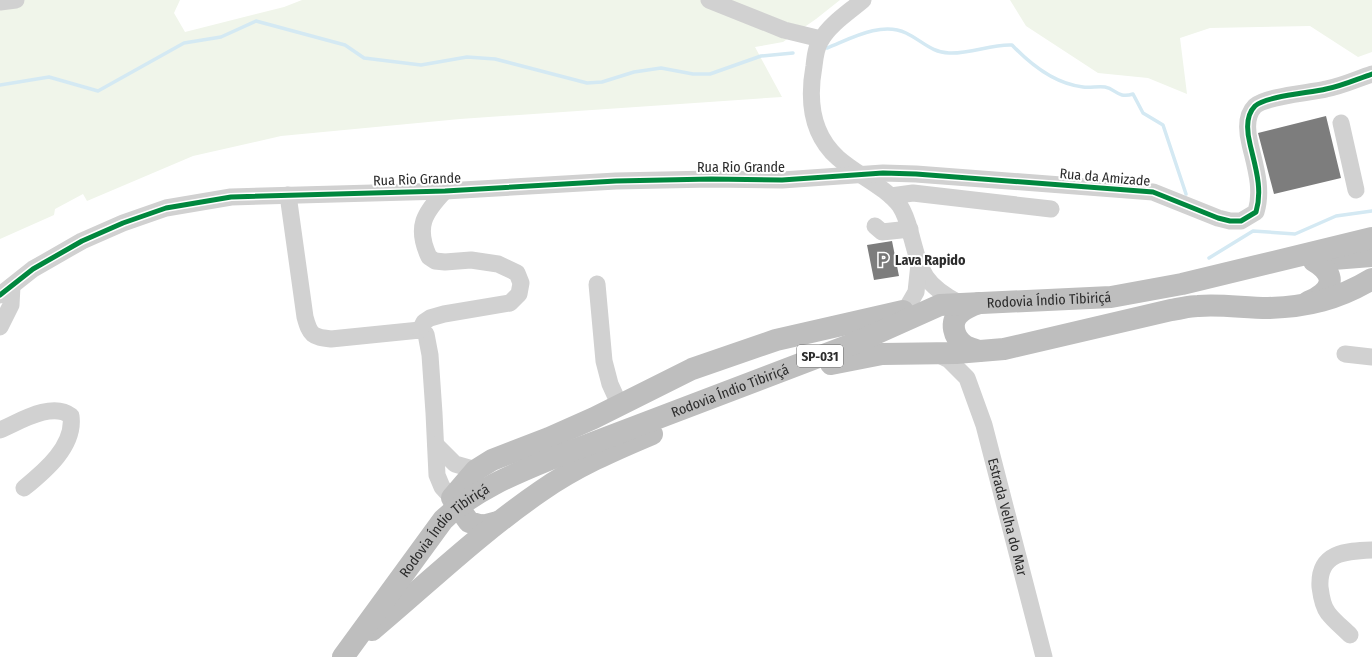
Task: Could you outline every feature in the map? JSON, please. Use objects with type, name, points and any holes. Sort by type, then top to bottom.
[{"type":"highway","name":"Rodovia Índio Tibiriçá","points":[[347,652],[455,502],[506,477],[553,458],[855,343],[949,304],[1111,297],[1182,284],[1372,238]]},
{"type":"highway","points":[[1261,264],[1372,256]]},
{"type":"highway","points":[[1302,305],[1321,296],[1327,290],[1329,284],[1326,272],[1322,266],[1314,261]]},
{"type":"highway","name":"Rodovia Índio Tibiriçá","points":[[347,652],[498,522],[542,490],[583,465],[722,405],[826,365],[853,359],[904,352],[979,351],[1004,349],[1171,310],[1197,306],[1268,308],[1302,305],[1349,293],[1372,279]]},
{"type":"highway","points":[[979,351],[966,347],[960,342],[955,334],[953,326],[959,313],[980,302]]},
{"type":"highway","points":[[498,522],[483,526],[475,525],[469,522],[455,502],[476,470],[492,460],[549,438],[620,406],[692,369],[724,357],[776,340],[905,311],[949,304]]},
{"type":"street","points":[[0,2],[16,0]]},
{"type":"street","points":[[709,0],[784,30],[821,40]]},
{"type":"street","points":[[863,0],[827,31],[818,46],[811,82],[810,106],[813,120],[818,131],[836,157],[891,196],[906,216],[919,264],[934,288],[949,304]]},
{"type":"street","name":"Rua da Amizade","points":[[858,174],[916,174],[1153,192],[1218,218],[1241,221],[1250,217],[1256,212],[1259,203],[1259,180],[1248,138],[1247,124],[1255,106],[1266,100],[1327,89],[1372,74]]},
{"type":"street","points":[[1341,123],[1356,190]]},
{"type":"street","name":"Rua Rio Grande","points":[[6,291],[33,268],[82,241],[123,223],[166,208],[231,197],[444,191],[616,181],[711,179],[782,180],[858,174]]},
{"type":"street","points":[[420,330],[424,322],[430,318],[444,314],[510,303],[519,294],[521,283],[517,273],[498,264],[471,260],[445,262],[435,261],[429,257],[424,243],[424,217],[429,208],[444,191]]},
{"type":"street","points":[[891,196],[913,193],[1051,209]]},
{"type":"street","points":[[288,195],[305,317],[310,332],[317,338],[331,339],[420,330],[426,334],[428,340],[438,480],[455,502]]},
{"type":"street","points":[[875,226],[882,232],[910,229]]},
{"type":"street","points":[[905,311],[916,292],[919,264]]},
{"type":"street","points":[[597,284],[604,361],[610,384],[620,406]]},
{"type":"street","points":[[1349,293],[1372,287]]},
{"type":"street","points":[[0,327],[11,305],[6,291]]},
{"type":"street","points":[[967,378],[966,370],[970,361],[979,351]]},
{"type":"street","points":[[933,352],[949,360],[967,378]]},
{"type":"street","points":[[1345,354],[1372,357]]},
{"type":"street","name":"Estrada Velha do Mar","points":[[967,378],[986,432],[1044,657]]},
{"type":"street","points":[[0,430],[36,416],[54,411],[61,410],[71,416],[72,424],[68,439],[58,456],[40,475],[24,488]]},
{"type":"street","points":[[436,445],[455,464],[476,470]]},
{"type":"street","points":[[1350,635],[1327,612],[1321,594],[1321,575],[1325,563],[1333,556],[1346,551],[1372,550]]},
{"type":"shaded area","points":[[0,0],[180,0],[174,13],[185,32],[284,7],[302,0],[840,0],[783,42],[755,47],[782,97],[460,119],[281,136],[193,156],[87,201],[83,194],[55,209],[54,215],[0,239]]},
{"type":"shaded area","points":[[1010,0],[1372,0],[1372,52],[1358,57],[1310,26],[1210,28],[1180,38],[1187,94],[1148,78],[1098,73],[1026,26]]},
{"type":"building","points":[[1326,116],[1341,178],[1274,194],[1258,133]]},
{"type":"building","name":"Lava Rapido","points":[[892,241],[899,276],[874,280],[867,245]]},
{"type":"waterway","points":[[0,85],[49,77],[98,91],[184,43],[221,37],[256,21],[345,45],[364,58],[421,65],[467,57],[495,59],[587,83],[602,82],[634,72],[661,68],[693,74],[710,74],[761,56],[793,53]]},
{"type":"waterway","points":[[827,48],[856,36],[876,30],[886,29],[906,33],[932,49],[949,53],[1012,45],[1027,60],[1053,78],[1083,87],[1109,88],[1120,95],[1133,94],[1143,113],[1163,125],[1186,194]]},
{"type":"waterway","points":[[1209,258],[1253,231],[1295,234],[1336,216],[1372,211]]},
{"type":"cycle path","points":[[0,295],[33,269],[82,241],[123,223],[166,208],[231,197],[445,191],[616,181],[711,179],[782,180],[883,173],[916,174],[1153,192],[1218,218],[1230,221],[1241,221],[1256,212],[1259,195],[1258,178],[1248,129],[1248,119],[1255,106],[1278,97],[1338,86],[1372,74]]},
{"type":"place","name":"Lava Rapido","points":[[883,260]]}]
